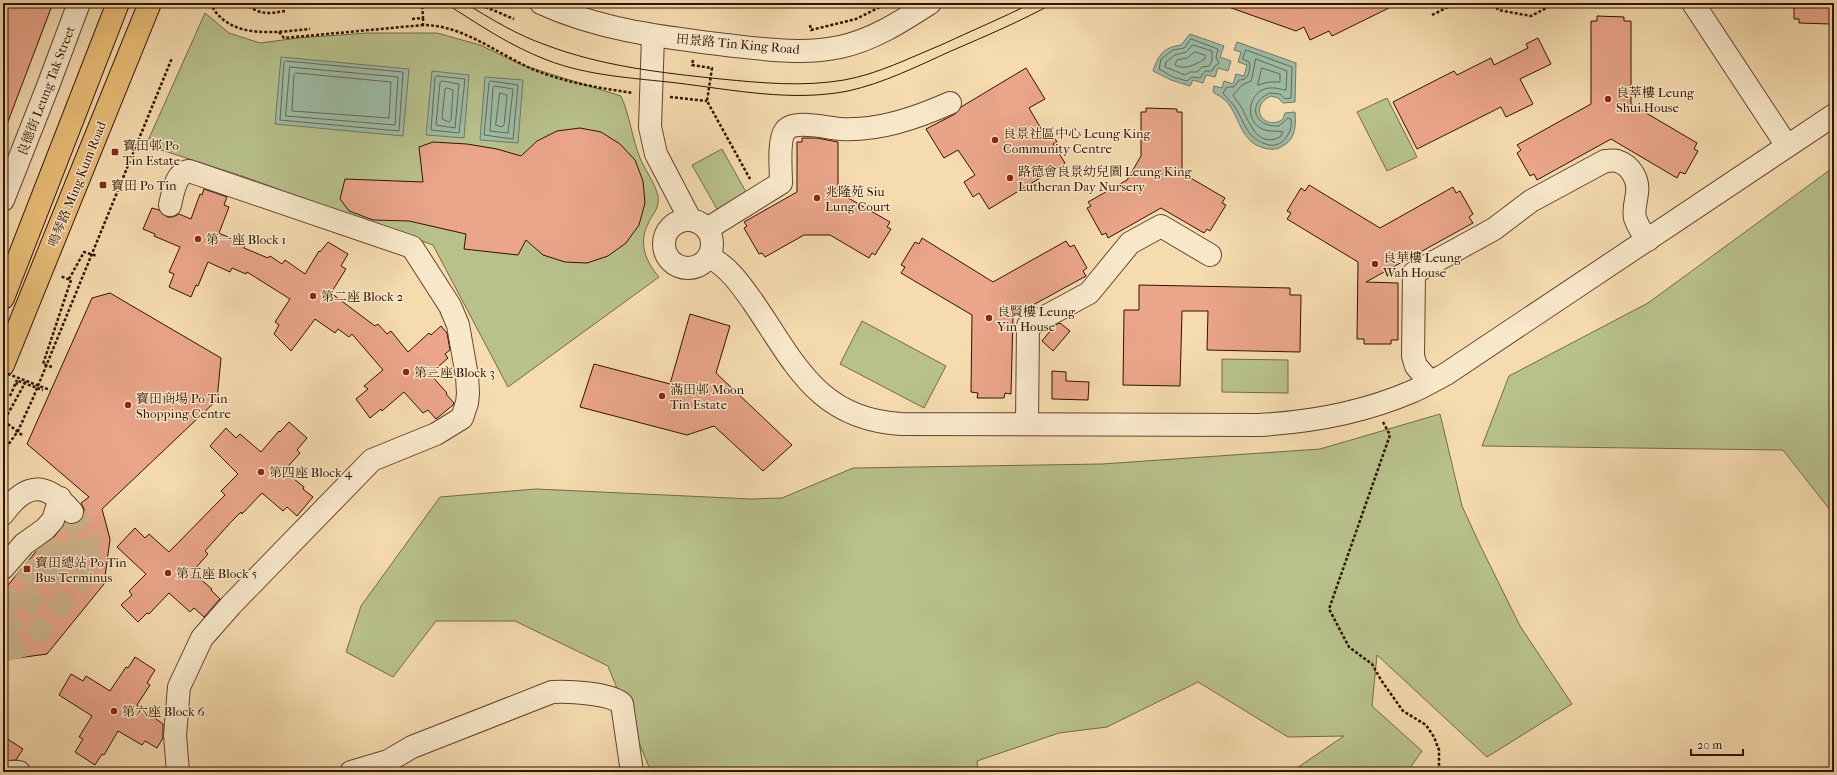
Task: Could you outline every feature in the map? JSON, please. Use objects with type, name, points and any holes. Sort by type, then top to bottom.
[{"type":"main road","name":"鳴琴路 Ming Kum Road","points":[[3,298],[118,3]]},
{"type":"main road","name":"鳴琴路 Ming Kum Road","points":[[14,371],[150,3]]},
{"type":"street","name":"良德街 Leung Tak Street","points":[[3,200],[79,3]]},
{"type":"street","name":"田景路 Tin King Road","points":[[541,3],[590,22],[653,36],[779,50],[805,50],[840,47],[877,34],[930,3]]},
{"type":"street","points":[[1693,3],[1787,146]]},
{"type":"street","points":[[653,36],[650,127],[656,154],[698,224],[712,240],[712,249],[709,256],[703,263],[696,267],[686,268],[678,266],[671,261],[666,254],[664,238],[668,230],[681,220],[698,224],[781,183],[781,140],[784,132],[791,126],[800,124],[844,129],[888,125],[909,119],[950,103]]},
{"type":"street","points":[[709,256],[727,268],[747,293],[810,383],[832,404],[848,413],[882,423],[1299,423],[1337,416],[1375,406],[1412,392],[1446,374],[1480,353],[1834,115]]},
{"type":"street","points":[[1430,382],[1419,370],[1413,356],[1414,272],[1494,229],[1531,201],[1605,161],[1618,161],[1629,168],[1636,179],[1637,192],[1635,217],[1640,230],[1648,240]]},
{"type":"street","points":[[170,204],[179,176],[183,172],[189,171],[412,247],[450,306],[458,325],[468,376],[467,403],[462,418],[436,434],[372,460],[231,605],[202,638],[179,687],[175,735],[178,772]]},
{"type":"street","points":[[1026,424],[1028,326],[1089,293],[1130,243],[1161,226],[1210,255]]},
{"type":"street","points":[[3,514],[12,502],[23,492],[37,489],[51,492],[66,505],[45,529],[24,544],[3,568]]},
{"type":"street","points":[[351,772],[388,767],[412,748],[552,692],[564,691],[614,698],[622,704],[632,772]]},
{"type":"street","points":[[7,772],[19,772]]},
{"type":"path","points":[[210,3],[213,9],[225,19],[238,27],[257,33],[310,29]]},
{"type":"path","points":[[245,3],[251,9],[266,14],[285,11]]},
{"type":"path","points":[[422,3],[423,25]]},
{"type":"path","points":[[476,3],[514,19]]},
{"type":"path","points":[[810,25],[811,30],[856,19],[888,3]]},
{"type":"path","points":[[1432,15],[1456,3]]},
{"type":"path","points":[[1494,3],[1498,10],[1531,16],[1556,3]]},
{"type":"path","points":[[412,19],[423,18]]},
{"type":"path","points":[[279,32],[284,38],[423,25],[445,27],[531,68],[570,81],[612,90],[707,101]]},
{"type":"path","points":[[695,41],[692,65],[712,68],[707,101],[750,179]]},
{"type":"path","points":[[3,452],[18,431],[47,366],[172,58]]},
{"type":"path","points":[[52,368],[43,364],[71,280],[69,279],[84,252],[97,256]]},
{"type":"path","points":[[56,283],[59,276],[69,279]]},
{"type":"path","points":[[14,371],[10,396],[18,381],[43,390]]},
{"type":"path","points":[[3,372],[14,371],[26,380],[50,390]]},
{"type":"path","points":[[22,435],[4,421],[26,380]]},
{"type":"path","points":[[1375,406],[1390,435],[1329,609],[1349,648],[1372,664],[1380,680],[1403,711],[1426,725],[1434,737],[1439,750],[1439,772]]},
{"type":"green space","points":[[205,13],[229,33],[260,43],[298,38],[367,33],[437,33],[480,45],[522,65],[621,96],[627,111],[640,158],[655,186],[658,196],[657,208],[645,231],[644,245],[647,259],[659,277],[508,387],[433,245],[242,176],[146,145]]},
{"type":"green space","points":[[1387,98],[1417,157],[1387,171],[1357,112]]},
{"type":"green space","points":[[722,149],[746,192],[717,209],[692,165]]},
{"type":"green space","points":[[1834,167],[1834,515],[1783,450],[1482,446],[1509,376],[1648,303]]},
{"type":"green space","points":[[862,321],[946,366],[924,408],[840,364]]},
{"type":"green space","points":[[1222,359],[1288,360],[1288,393],[1222,392]]},
{"type":"green space","points":[[1440,414],[1462,506],[1520,626],[1572,704],[1487,757],[1377,655],[1372,706],[1422,751],[1407,772],[1291,772],[1344,736],[1288,737],[1198,682],[1107,727],[1059,733],[977,761],[978,772],[651,772],[608,666],[515,621],[436,621],[393,677],[346,652],[361,606],[440,497],[536,489],[751,499],[782,498],[853,468],[1102,464],[1320,449]]},
{"type":"water","points":[[1190,34],[1224,46],[1220,57],[1231,61],[1228,71],[1218,68],[1215,77],[1206,75],[1203,83],[1193,80],[1190,86],[1171,80],[1153,71],[1157,60],[1162,53],[1170,48],[1181,45]]},
{"type":"water","points":[[1237,42],[1296,63],[1295,102],[1283,103],[1278,98],[1271,96],[1260,106],[1261,116],[1270,122],[1276,122],[1283,119],[1285,113],[1295,112],[1295,126],[1293,135],[1288,142],[1277,149],[1264,148],[1256,145],[1250,140],[1241,128],[1231,107],[1213,92],[1214,86],[1222,88],[1224,81],[1233,84],[1236,74],[1244,76],[1247,65],[1238,62],[1241,52],[1234,50]]},
{"type":"water","points":[[281,57],[409,69],[403,136],[275,124]]},
{"type":"water","points":[[432,71],[469,75],[464,138],[426,135]]},
{"type":"water","points":[[485,77],[523,80],[518,143],[480,140]]},
{"type":"building","points":[[3,3],[53,3],[4,132],[3,132]]},
{"type":"building","points":[[1223,3],[1399,3],[1332,36],[1329,31],[1310,40],[1304,27],[1296,31],[1223,5]]},
{"type":"building","points":[[1794,3],[1834,3],[1834,20],[1830,20],[1830,24],[1799,23],[1799,19],[1794,19]]},
{"type":"building","name":"良萃樓 Leung Shui House","points":[[1597,16],[1624,17],[1624,21],[1631,21],[1631,104],[1697,143],[1694,149],[1698,151],[1685,174],[1680,172],[1677,178],[1611,139],[1537,180],[1534,174],[1530,176],[1517,153],[1521,150],[1517,145],[1591,104],[1591,21],[1597,21]]},
{"type":"building","points":[[1538,38],[1551,64],[1520,79],[1533,104],[1506,117],[1501,107],[1417,149],[1393,102],[1454,71],[1457,75],[1491,58],[1494,65],[1528,48],[1526,44]]},
{"type":"building","name":"良景社區中心 Leung King Community Centre","points":[[1026,68],[1045,99],[1029,108],[1043,132],[1049,129],[1057,142],[1053,144],[1065,163],[989,209],[979,193],[973,197],[964,182],[975,175],[958,150],[944,158],[926,129],[955,114],[961,107]]},
{"type":"building","points":[[1146,108],[1177,109],[1177,112],[1182,112],[1182,173],[1225,198],[1222,203],[1226,205],[1210,231],[1207,229],[1204,233],[1161,208],[1108,238],[1106,233],[1102,235],[1087,208],[1091,206],[1088,202],[1127,180],[1141,156],[1141,112],[1146,112]]},
{"type":"building","points":[[580,128],[601,132],[620,144],[635,160],[643,181],[645,203],[639,225],[626,243],[608,256],[587,263],[565,262],[543,255],[526,240],[518,255],[464,249],[466,234],[409,221],[373,220],[349,211],[340,199],[345,179],[423,182],[419,147],[433,142],[467,144],[497,149],[521,156],[537,141],[557,131]]},
{"type":"building","name":"兆隆苑 Siu Lung Court","points":[[802,138],[817,138],[838,142],[838,192],[890,222],[887,227],[891,229],[875,255],[872,253],[869,258],[830,235],[804,235],[765,257],[762,253],[759,254],[744,228],[747,226],[744,222],[797,192],[797,142],[802,142]]},
{"type":"building","name":"良華樓 Leung Wah House","points":[[1309,185],[1380,228],[1453,187],[1456,193],[1460,191],[1473,214],[1469,217],[1473,223],[1366,282],[1398,283],[1398,340],[1391,340],[1391,344],[1364,344],[1364,339],[1357,339],[1358,262],[1287,219],[1291,213],[1287,211],[1301,188],[1305,191]]},
{"type":"building","points":[[204,189],[227,197],[224,205],[229,207],[219,233],[245,245],[244,248],[268,258],[270,256],[282,264],[285,260],[305,274],[319,251],[320,252],[328,242],[348,254],[341,266],[346,269],[331,293],[375,326],[378,324],[387,334],[391,331],[408,352],[429,333],[431,335],[441,326],[447,333],[450,350],[445,354],[448,358],[430,374],[447,393],[446,394],[454,403],[453,405],[436,419],[428,410],[423,413],[404,392],[382,411],[381,409],[370,418],[356,399],[368,389],[364,386],[383,370],[352,334],[349,337],[338,329],[335,333],[315,319],[291,351],[274,334],[279,325],[275,322],[290,299],[247,272],[246,274],[232,268],[230,272],[208,262],[198,286],[196,285],[191,297],[169,287],[174,274],[169,272],[180,247],[154,236],[155,234],[143,229],[152,208],[159,210],[167,217],[173,217],[179,214],[191,219],[200,194],[202,195]]},
{"type":"building","name":"良賢樓 Leung Yin House","points":[[922,238],[993,282],[1066,241],[1070,247],[1074,245],[1087,268],[1083,271],[1086,276],[1013,316],[1011,394],[1005,393],[1004,398],[977,398],[978,393],[971,392],[972,315],[901,273],[905,267],[901,265],[915,242],[919,244]]},
{"type":"building","points":[[1139,285],[1290,288],[1290,295],[1301,295],[1300,352],[1207,350],[1208,311],[1182,311],[1180,386],[1123,385],[1124,310],[1139,310]]},
{"type":"building","name":"寶田商場 Po Tin Shopping Centre","points":[[110,293],[221,358],[217,400],[102,509],[110,539],[104,584],[47,654],[3,660],[3,591],[39,548],[54,537],[65,522],[75,524],[81,521],[84,515],[84,509],[81,503],[89,497],[27,444],[92,298]]},
{"type":"building","name":"滿田邨 Moon Tin Estate","points":[[690,314],[730,326],[716,373],[792,445],[763,471],[714,426],[687,435],[580,407],[594,364],[670,384]]},
{"type":"building","points":[[1060,323],[1070,331],[1053,351],[1042,341],[1055,325]]},
{"type":"building","points":[[1052,371],[1066,372],[1066,381],[1089,382],[1088,400],[1052,399]]},
{"type":"building","points":[[289,422],[307,438],[297,450],[300,453],[284,471],[304,487],[303,489],[313,497],[297,516],[287,507],[283,511],[262,493],[242,514],[241,512],[231,522],[205,551],[208,554],[192,572],[212,589],[211,590],[220,599],[204,617],[194,608],[190,612],[169,593],[149,614],[147,613],[138,622],[121,605],[132,595],[129,591],[146,574],[117,547],[135,528],[145,538],[149,534],[169,552],[225,495],[221,491],[238,474],[210,446],[226,428],[236,438],[240,434],[261,452]]},
{"type":"building","name":"第六座 Block 6","points":[[135,657],[155,670],[147,683],[150,685],[137,705],[163,724],[163,738],[157,748],[145,741],[142,745],[118,731],[104,755],[102,754],[95,765],[75,752],[83,739],[79,737],[92,716],[59,695],[71,674],[83,681],[86,676],[110,691],[126,667],[128,668]]},
{"type":"building","points":[[3,736],[23,749],[16,760],[3,761]]},
{"type":"tunnel","points":[[3,651],[22,646],[31,640],[84,577],[89,564],[90,548],[86,534],[72,512]]},
{"type":"tunnel","points":[[3,609],[77,517]]},
{"type":"tunnel","points":[[3,634],[86,534]]},
{"type":"tram line","points":[[445,3],[494,34],[520,48],[547,60],[579,70],[611,76],[741,92],[784,95],[827,94],[848,91],[888,79],[1003,28],[1054,3]]},
{"type":"tram line","points":[[465,3],[514,32],[535,41],[588,58],[632,68],[676,74],[782,84],[829,82],[869,74],[941,45],[1032,3]]},
{"type":"place","name":"良萃樓 Leung Shui House","points":[[1608,99]]},
{"type":"place","name":"良景社區中心 Leung King Community Centre","points":[[995,140]]},
{"type":"place","name":"寶田邨 Po Tin Estate","points":[[115,152]]},
{"type":"place","name":"路德會良景幼兒園 Leung King Lutheran Day Nursery","points":[[1010,178]]},
{"type":"place","name":"寶田 Po Tin","points":[[103,185]]},
{"type":"place","name":"兆隆苑 Siu Lung Court","points":[[817,198]]},
{"type":"place","name":"第一座 Block 1","points":[[198,239]]},
{"type":"place","name":"良華樓 Leung Wah House","points":[[1375,264]]},
{"type":"place","name":"第二座 Block 2","points":[[313,296]]},
{"type":"place","name":"良賢樓 Leung Yin House","points":[[989,318]]},
{"type":"place","name":"第三座 Block 3","points":[[406,372]]},
{"type":"place","name":"滿田邨 Moon Tin Estate","points":[[662,396]]},
{"type":"place","name":"寶田商場 Po Tin Shopping Centre","points":[[128,405]]},
{"type":"place","name":"第四座 Block 4","points":[[261,472]]},
{"type":"place","name":"寶田總站 Po Tin Bus Terminus","points":[[27,569]]},
{"type":"place","name":"第五座 Block 5","points":[[168,573]]},
{"type":"place","name":"第六座 Block 6","points":[[114,711]]}]
